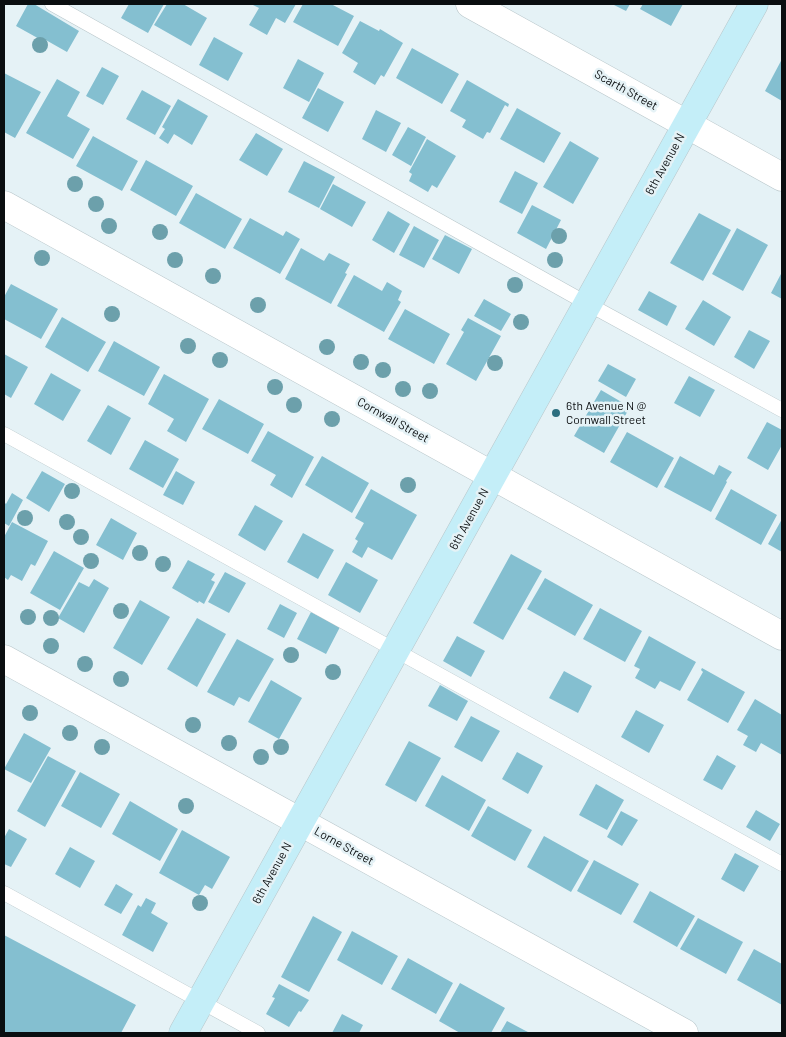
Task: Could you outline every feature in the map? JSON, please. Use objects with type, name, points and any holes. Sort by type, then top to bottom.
[{"type":"street","name":"Scarth Street","points":[[470,4],[782,177]]},
{"type":"street","name":"6th Avenue N","points":[[183,1033],[754,4]]},
{"type":"street","name":"Cornwall Street","points":[[4,205],[782,636]]},
{"type":"street","name":"Lorne Street","points":[[4,659],[684,1033]]},
{"type":"lane","points":[[52,4],[588,304],[782,410]]},
{"type":"lane","points":[[4,434],[782,864]]},
{"type":"lane","points":[[4,893],[258,1033]]},
{"type":"building","points":[[28,4],[34,4],[79,31],[67,52],[16,26]]},
{"type":"building","points":[[129,4],[164,4],[148,33],[121,18]]},
{"type":"building","points":[[167,4],[183,4],[207,18],[191,46],[154,25]]},
{"type":"building","points":[[251,4],[296,4],[285,23],[276,18],[267,35],[249,25],[259,8]]},
{"type":"building","points":[[303,4],[331,4],[354,16],[338,46],[293,22]]},
{"type":"building","points":[[612,4],[630,4],[626,11]]},
{"type":"building","points":[[643,4],[683,4],[671,26],[640,9]]},
{"type":"building","points":[[360,21],[379,31],[380,29],[403,43],[384,77],[381,75],[375,85],[353,72],[358,63],[342,53]]},
{"type":"building","points":[[214,37],[243,53],[228,81],[199,65]]},
{"type":"building","points":[[412,48],[459,74],[442,104],[396,78]]},
{"type":"building","points":[[298,59],[324,73],[309,102],[283,88]]},
{"type":"building","points":[[782,59],[782,101],[765,91]]},
{"type":"building","points":[[102,67],[119,76],[103,105],[86,96]]},
{"type":"building","points":[[4,73],[41,92],[15,138],[4,132]]},
{"type":"building","points":[[57,79],[80,92],[67,116],[90,129],[73,159],[26,133]]},
{"type":"building","points":[[467,80],[509,104],[508,107],[505,105],[490,133],[487,132],[483,139],[462,127],[466,120],[450,111]]},
{"type":"building","points":[[318,88],[344,102],[328,132],[302,118]]},
{"type":"building","points":[[142,90],[171,106],[155,135],[126,119]]},
{"type":"building","points":[[178,99],[208,116],[192,145],[174,134],[168,144],[159,138],[165,129],[162,127]]},
{"type":"building","points":[[517,108],[561,133],[544,163],[500,139]]},
{"type":"building","points":[[376,110],[401,123],[386,152],[362,139]]},
{"type":"building","points":[[408,127],[426,137],[411,166],[392,155]]},
{"type":"building","points":[[256,133],[283,149],[267,176],[239,160]]},
{"type":"building","points":[[93,136],[138,161],[122,191],[76,166]]},
{"type":"building","points":[[427,139],[456,156],[437,188],[432,185],[428,192],[409,181],[412,174],[409,172]]},
{"type":"building","points":[[570,141],[599,158],[573,204],[543,187]]},
{"type":"building","points":[[146,160],[193,186],[176,216],[130,190]]},
{"type":"building","points":[[304,161],[335,177],[319,208],[288,192]]},
{"type":"building","points":[[515,171],[538,183],[522,214],[499,202]]},
{"type":"building","points":[[333,184],[366,202],[352,227],[320,209]]},
{"type":"building","points":[[196,193],[242,219],[225,249],[179,223]]},
{"type":"building","points":[[532,205],[561,220],[546,249],[517,233]]},
{"type":"building","points":[[388,211],[410,224],[394,253],[372,240]]},
{"type":"building","points":[[699,213],[731,230],[703,281],[670,263]]},
{"type":"building","points":[[250,218],[283,236],[286,231],[300,239],[280,274],[233,248]]},
{"type":"building","points":[[414,226],[439,240],[424,268],[399,255]]},
{"type":"building","points":[[737,228],[768,245],[743,291],[712,274]]},
{"type":"building","points":[[445,235],[472,249],[459,274],[432,259]]},
{"type":"building","points":[[301,248],[324,261],[329,253],[350,264],[345,273],[347,274],[331,304],[285,279]]},
{"type":"building","points":[[782,272],[782,299],[771,293]]},
{"type":"building","points":[[354,275],[382,291],[387,282],[402,291],[398,300],[401,302],[384,332],[337,306]]},
{"type":"building","points":[[11,284],[58,309],[41,339],[4,319],[4,297]]},
{"type":"building","points":[[649,291],[677,306],[667,326],[638,310]]},
{"type":"building","points":[[484,299],[511,314],[501,331],[474,316]]},
{"type":"building","points":[[703,300],[731,317],[714,346],[685,329]]},
{"type":"building","points":[[405,309],[450,334],[434,364],[388,339]]},
{"type":"building","points":[[62,317],[106,342],[88,372],[45,347]]},
{"type":"building","points":[[468,318],[501,336],[476,381],[446,364],[464,332],[461,330]]},
{"type":"building","points":[[749,330],[770,341],[754,369],[734,357]]},
{"type":"building","points":[[114,341],[160,367],[144,396],[98,371]]},
{"type":"building","points":[[4,354],[28,367],[11,398],[4,394]]},
{"type":"building","points":[[608,364],[636,379],[626,397],[598,381]]},
{"type":"building","points":[[51,373],[81,390],[63,421],[34,404]]},
{"type":"building","points":[[164,374],[209,399],[186,442],[167,431],[174,419],[148,404]]},
{"type":"building","points":[[689,376],[715,390],[700,417],[674,403]]},
{"type":"building","points":[[601,390],[630,407],[604,453],[574,436]]},
{"type":"building","points":[[219,399],[264,424],[248,454],[202,429]]},
{"type":"building","points":[[108,405],[131,418],[111,455],[87,441]]},
{"type":"building","points":[[767,422],[782,430],[782,445],[768,470],[747,458]]},
{"type":"building","points":[[268,431],[314,457],[292,498],[270,485],[276,475],[251,461]]},
{"type":"building","points":[[627,432],[674,458],[657,488],[610,462]]},
{"type":"building","points":[[145,440],[179,459],[163,488],[129,469]]},
{"type":"building","points":[[322,456],[369,483],[352,513],[305,485]]},
{"type":"building","points":[[680,456],[714,475],[719,465],[732,472],[711,512],[664,487]]},
{"type":"building","points":[[42,471],[65,484],[49,512],[26,498]]},
{"type":"building","points":[[176,471],[195,482],[183,505],[163,495]]},
{"type":"building","points":[[371,489],[417,515],[392,560],[368,547],[362,558],[352,552],[358,541],[355,539],[364,523],[355,518]]},
{"type":"building","points":[[731,489],[777,515],[761,545],[715,519]]},
{"type":"building","points":[[12,493],[23,500],[9,526],[4,523],[4,502],[6,504]]},
{"type":"building","points":[[255,505],[283,521],[265,551],[238,535]]},
{"type":"building","points":[[111,518],[137,533],[123,560],[96,545]]},
{"type":"building","points":[[782,519],[782,552],[768,544]]},
{"type":"building","points":[[12,522],[48,541],[35,566],[31,564],[22,581],[11,575],[8,580],[4,577],[4,537]]},
{"type":"building","points":[[303,533],[334,550],[318,579],[287,562]]},
{"type":"building","points":[[54,551],[84,568],[60,610],[30,593]]},
{"type":"building","points":[[511,554],[542,571],[503,640],[473,623]]},
{"type":"building","points":[[188,560],[215,574],[211,580],[215,582],[204,604],[199,601],[198,603],[172,588]]},
{"type":"building","points":[[346,562],[378,580],[360,613],[328,595]]},
{"type":"building","points":[[225,572],[246,583],[229,613],[208,602]]},
{"type":"building","points":[[545,578],[593,605],[575,636],[527,609]]},
{"type":"building","points":[[94,579],[109,588],[84,633],[58,618],[79,582],[89,587]]},
{"type":"building","points":[[140,600],[170,617],[142,665],[113,648]]},
{"type":"building","points":[[280,604],[297,613],[284,638],[267,629]]},
{"type":"building","points":[[600,608],[642,631],[625,662],[583,639]]},
{"type":"building","points":[[311,612],[340,627],[326,654],[297,639]]},
{"type":"building","points":[[197,618],[226,634],[197,687],[167,669]]},
{"type":"building","points":[[457,636],[485,651],[471,677],[443,661]]},
{"type":"building","points":[[649,636],[696,662],[680,691],[660,681],[655,689],[635,678],[640,669],[634,666]]},
{"type":"building","points":[[237,639],[274,659],[249,702],[239,697],[234,706],[207,692]]},
{"type":"building","points":[[702,668],[745,692],[728,723],[687,700],[703,672]]},
{"type":"building","points":[[564,671],[592,686],[578,713],[549,698]]},
{"type":"building","points":[[271,680],[302,698],[279,739],[248,722]]},
{"type":"building","points":[[440,685],[468,701],[457,721],[428,706]]},
{"type":"building","points":[[755,699],[782,715],[782,755],[761,743],[756,752],[743,745],[748,736],[737,730]]},
{"type":"building","points":[[636,710],[664,725],[649,753],[621,737]]},
{"type":"building","points":[[471,716],[500,731],[482,762],[454,747]]},
{"type":"building","points":[[24,733],[51,748],[31,783],[4,769]]},
{"type":"building","points":[[409,741],[441,758],[416,802],[385,785]]},
{"type":"building","points":[[517,752],[543,766],[528,794],[502,779]]},
{"type":"building","points":[[717,755],[736,766],[722,790],[703,780]]},
{"type":"building","points":[[48,756],[76,771],[45,827],[17,811]]},
{"type":"building","points":[[80,772],[120,794],[101,828],[61,806]]},
{"type":"building","points":[[442,775],[486,800],[469,831],[425,806]]},
{"type":"building","points":[[596,784],[624,800],[607,830],[579,815]]},
{"type":"building","points":[[130,801],[178,829],[160,861],[112,834]]},
{"type":"building","points":[[488,806],[532,830],[515,861],[471,836]]},
{"type":"building","points":[[756,810],[780,824],[770,841],[746,827]]},
{"type":"building","points":[[621,811],[638,820],[622,846],[607,837]]},
{"type":"building","points":[[9,829],[27,839],[11,867],[4,864],[4,838]]},
{"type":"building","points":[[182,830],[230,857],[212,889],[205,885],[199,895],[159,873]]},
{"type":"building","points":[[544,836],[589,861],[571,892],[527,867]]},
{"type":"building","points":[[70,847],[95,861],[80,888],[55,874]]},
{"type":"building","points":[[735,853],[759,866],[744,892],[721,879]]},
{"type":"building","points":[[594,860],[639,884],[621,915],[577,891]]},
{"type":"building","points":[[116,884],[133,894],[121,914],[104,905]]},
{"type":"building","points":[[650,891],[695,916],[677,947],[633,922]]},
{"type":"building","points":[[146,898],[156,903],[151,913],[168,923],[153,952],[122,935],[138,905],[141,907]]},
{"type":"building","points":[[313,916],[342,932],[309,992],[281,977]]},
{"type":"building","points":[[698,918],[743,942],[726,974],[680,949]]},
{"type":"building","points":[[352,931],[398,956],[382,985],[337,960]]},
{"type":"building","points":[[4,935],[136,1005],[121,1033],[4,1033]]},
{"type":"building","points":[[754,949],[782,964],[782,1005],[737,980]]},
{"type":"building","points":[[408,958],[453,983],[436,1014],[391,989]]},
{"type":"building","points":[[460,983],[505,1008],[491,1033],[460,1033],[439,1021]]},
{"type":"building","points":[[279,984],[309,1000],[289,1027],[266,1014],[275,998],[272,997]]},
{"type":"building","points":[[342,1014],[363,1025],[359,1033],[332,1033]]},
{"type":"building","points":[[507,1021],[524,1030],[530,1033],[500,1033]]},
{"type":"place","name":"6th Avenue N @ Cornwall Street","points":[[556,413]]}]
